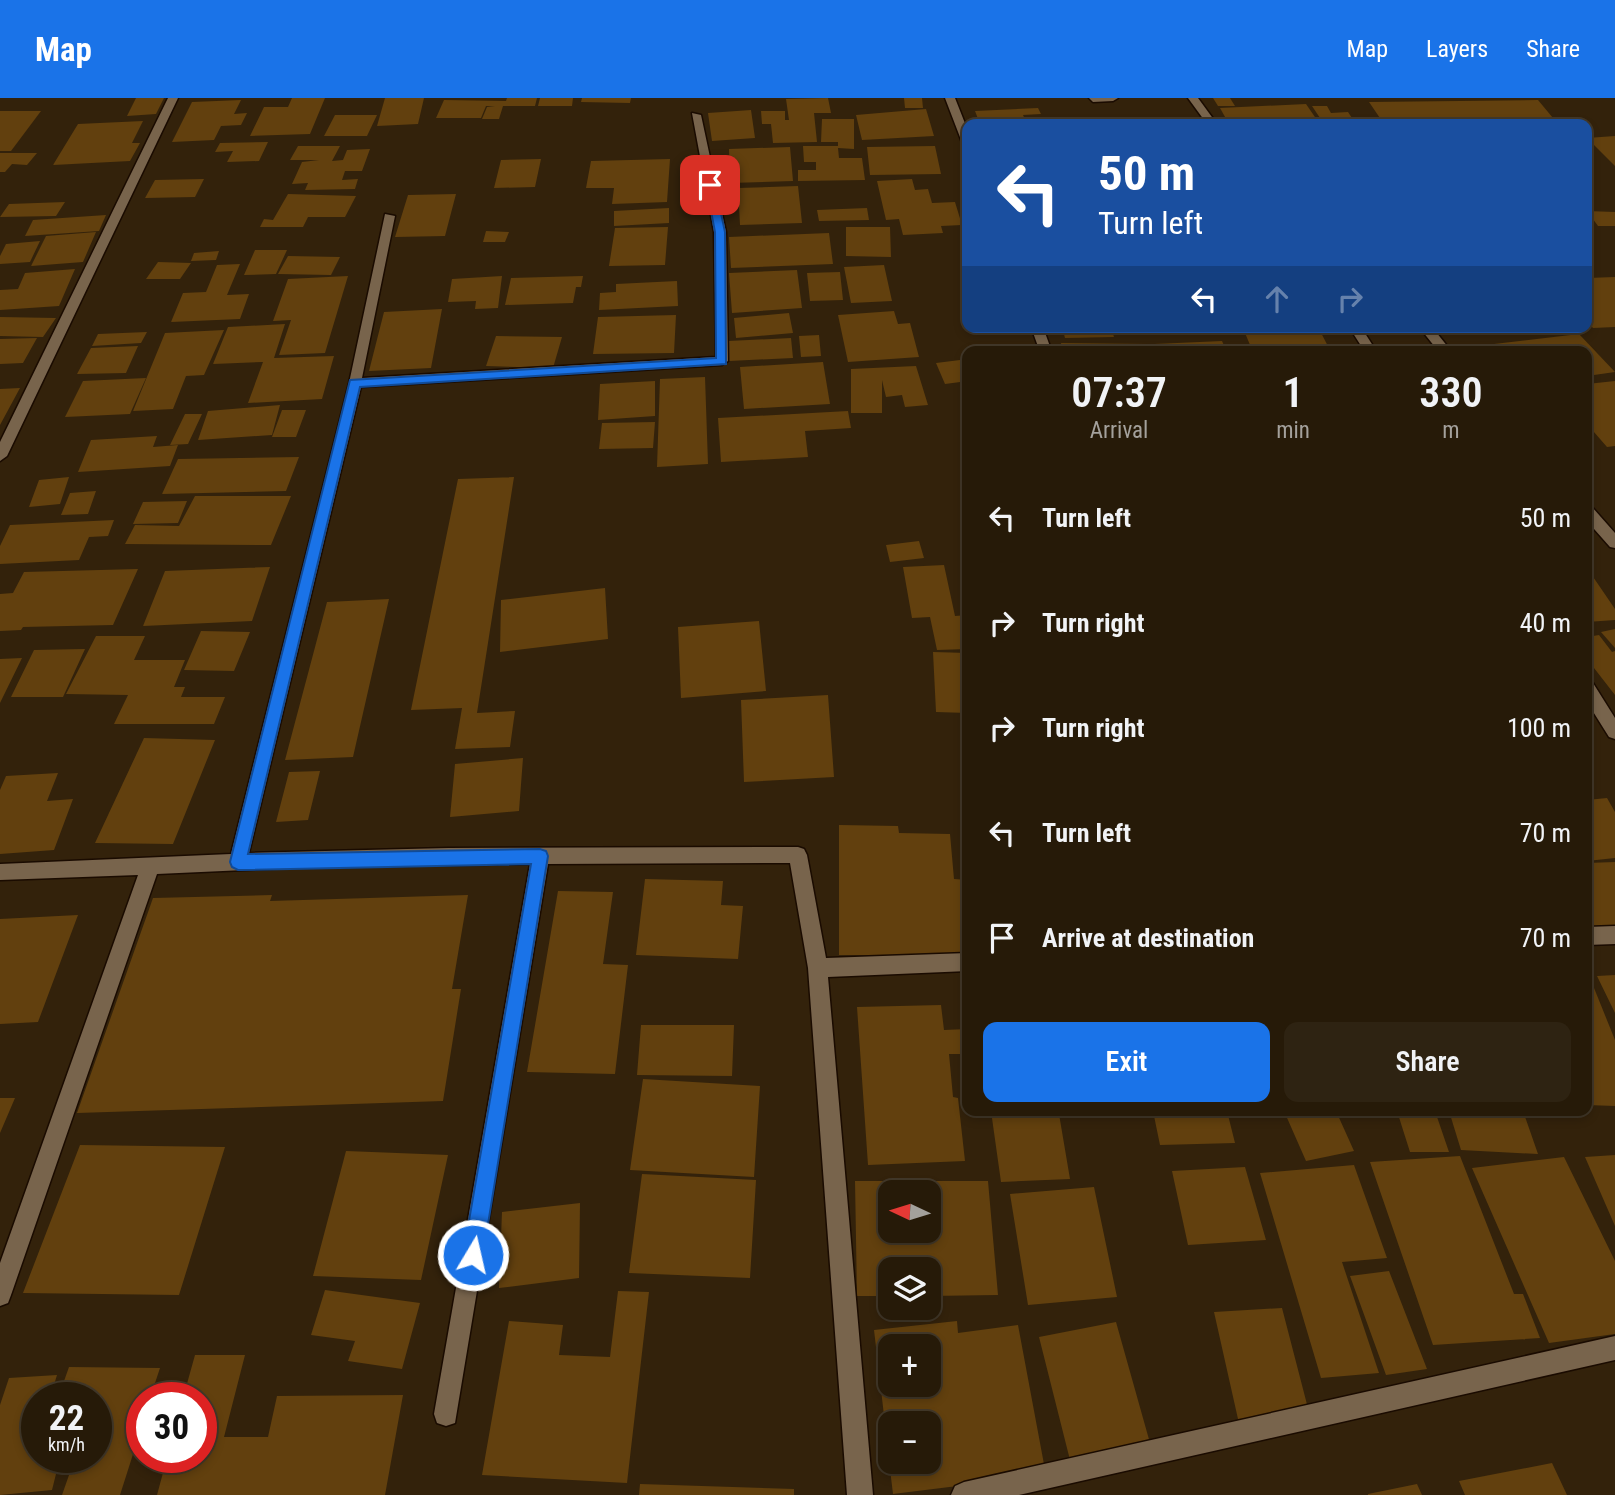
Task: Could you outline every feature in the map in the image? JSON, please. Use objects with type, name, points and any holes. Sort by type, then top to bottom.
[{"type":"street","points":[[0,456],[173,98]]},
{"type":"street","points":[[950,98],[962,129]]},
{"type":"street","points":[[1093,99],[1113,98]]},
{"type":"street","points":[[1193,98],[1208,119]]},
{"type":"street","points":[[355,383],[722,361],[720,232],[696,115]]},
{"type":"street","points":[[238,862],[355,383],[389,216]]},
{"type":"street","points":[[1592,517],[1615,543]]},
{"type":"street","points":[[1592,696],[1615,732]]},
{"type":"street","points":[[0,872],[150,868],[238,862],[540,856],[798,855],[818,968],[860,1495]]},
{"type":"street","points":[[446,1414],[540,856]]},
{"type":"street","points":[[0,1295],[150,868]]},
{"type":"street","points":[[1592,936],[1615,935]]},
{"type":"street","points":[[818,968],[962,962]]},
{"type":"street","points":[[964,1495],[1615,1348]]},
{"type":"building","points":[[136,98],[164,98],[156,114],[127,116]]},
{"type":"building","points":[[292,98],[325,98],[310,134],[250,136],[264,107],[288,107]]},
{"type":"building","points":[[385,98],[424,98],[418,124],[377,126]]},
{"type":"building","points":[[507,98],[537,98],[535,106],[503,106],[499,119],[482,119],[487,107],[495,106],[486,106],[481,118],[436,118],[444,100],[506,101]]},
{"type":"building","points":[[540,98],[573,98],[572,106],[538,106]]},
{"type":"building","points":[[582,98],[631,98],[630,103],[581,102]]},
{"type":"building","points":[[828,98],[831,113],[814,113],[817,142],[773,143],[771,124],[762,124],[761,111],[785,111],[785,120],[789,120],[786,99]]},
{"type":"building","points":[[904,98],[922,98],[923,108],[905,108]]},
{"type":"building","points":[[1213,98],[1230,98],[1235,106],[1218,106]]},
{"type":"building","points":[[241,100],[234,114],[247,113],[241,125],[221,126],[214,140],[172,142],[192,102]]},
{"type":"building","points":[[1538,100],[1554,119],[1381,119],[1369,102]]},
{"type":"building","points":[[1306,104],[1316,119],[1226,119],[1220,108]]},
{"type":"building","points":[[1312,106],[1327,106],[1331,113],[1348,112],[1353,119],[1321,119]]},
{"type":"building","points":[[1038,108],[1041,114],[1023,115],[1025,119],[978,119],[975,111]]},
{"type":"building","points":[[926,109],[934,136],[862,140],[856,115]]},
{"type":"building","points":[[751,110],[755,138],[712,141],[708,113]]},
{"type":"building","points":[[0,111],[41,111],[11,151],[0,151]]},
{"type":"building","points":[[335,115],[377,115],[367,136],[324,136]]},
{"type":"building","points":[[822,119],[854,119],[854,149],[838,148],[839,158],[862,158],[865,180],[798,181],[798,170],[816,170],[816,162],[804,162],[803,146],[838,146],[838,142],[821,142]]},
{"type":"building","points":[[143,121],[132,143],[140,143],[130,161],[53,165],[78,124]]},
{"type":"building","points":[[1615,136],[1615,166],[1592,143],[1592,138]]},
{"type":"building","points":[[268,142],[259,161],[227,162],[233,151],[215,152],[220,143]]},
{"type":"building","points":[[298,146],[340,146],[332,161],[343,160],[347,150],[370,149],[362,171],[345,171],[342,180],[358,179],[355,189],[305,190],[308,183],[292,184],[302,162],[319,160],[290,160]]},
{"type":"building","points":[[935,146],[941,174],[870,175],[867,147]]},
{"type":"building","points":[[790,147],[793,181],[730,183],[729,149]]},
{"type":"building","points":[[0,153],[37,153],[27,165],[12,164],[5,172],[0,172]]},
{"type":"building","points":[[541,159],[535,187],[494,188],[501,160]]},
{"type":"building","points":[[670,159],[667,202],[612,204],[614,188],[586,188],[591,161]]},
{"type":"building","points":[[204,179],[195,197],[145,198],[155,180]]},
{"type":"building","points":[[912,179],[915,190],[928,189],[932,203],[955,202],[962,225],[941,226],[943,233],[903,235],[899,219],[886,220],[877,181]]},
{"type":"building","points":[[798,186],[802,223],[740,225],[738,188]]},
{"type":"building","points":[[288,194],[356,196],[345,217],[308,217],[303,227],[260,227],[264,219],[273,220]]},
{"type":"building","points":[[456,194],[445,236],[395,237],[408,195]]},
{"type":"building","points":[[65,202],[56,216],[0,217],[9,204]]},
{"type":"building","points":[[669,208],[669,223],[614,226],[614,211]]},
{"type":"building","points":[[867,208],[869,220],[819,221],[817,210]]},
{"type":"building","points":[[1592,211],[1615,212],[1615,226],[1598,226],[1592,218]]},
{"type":"building","points":[[106,215],[99,231],[25,236],[33,220]]},
{"type":"building","points":[[668,227],[665,265],[609,266],[615,228]]},
{"type":"building","points":[[846,227],[890,227],[891,257],[846,256]]},
{"type":"building","points":[[486,231],[509,232],[505,242],[483,242]]},
{"type":"building","points":[[96,232],[83,262],[31,266],[46,236]]},
{"type":"building","points":[[829,233],[833,264],[731,268],[729,237]]},
{"type":"building","points":[[40,241],[30,262],[0,264],[0,256],[6,244]]},
{"type":"building","points":[[255,250],[287,250],[276,274],[244,275]]},
{"type":"building","points":[[219,251],[216,260],[191,261],[194,253]]},
{"type":"building","points":[[288,256],[340,257],[331,275],[278,274]]},
{"type":"building","points":[[158,262],[191,263],[180,279],[146,279]]},
{"type":"building","points":[[240,264],[227,295],[249,294],[240,319],[171,322],[183,293],[206,292],[217,265]]},
{"type":"building","points":[[884,265],[892,301],[851,303],[844,267]]},
{"type":"building","points":[[75,269],[59,306],[0,310],[0,290],[18,289],[25,273]]},
{"type":"building","points":[[797,270],[802,308],[732,313],[729,273]]},
{"type":"building","points":[[840,272],[843,300],[810,301],[807,273]]},
{"type":"building","points":[[348,276],[325,353],[279,355],[291,320],[273,321],[288,279]]},
{"type":"building","points":[[502,276],[498,308],[475,309],[476,301],[448,302],[452,279]]},
{"type":"building","points":[[583,276],[581,287],[576,287],[573,303],[505,305],[511,278]]},
{"type":"building","points":[[1615,277],[1615,327],[1592,327],[1592,278]]},
{"type":"building","points":[[677,281],[678,306],[599,310],[600,293],[616,292],[616,284]]},
{"type":"building","points":[[442,309],[431,368],[369,371],[384,312]]},
{"type":"building","points":[[894,311],[898,324],[910,323],[919,357],[848,362],[838,315]]},
{"type":"building","points":[[789,313],[793,333],[736,338],[734,318]]},
{"type":"building","points":[[676,315],[674,353],[593,354],[598,317]]},
{"type":"building","points":[[0,317],[56,318],[43,337],[0,336]]},
{"type":"building","points":[[285,324],[274,358],[334,356],[322,399],[248,403],[263,362],[213,364],[228,327]]},
{"type":"building","points":[[224,330],[204,375],[186,376],[173,409],[133,411],[165,333]]},
{"type":"building","points":[[147,332],[141,343],[92,346],[98,334]]},
{"type":"building","points":[[1064,333],[1113,333],[1114,337],[1065,338]]},
{"type":"building","points":[[1245,333],[1321,333],[1328,346],[1250,346]]},
{"type":"building","points":[[1579,334],[1590,346],[1477,346]]},
{"type":"building","points":[[819,335],[821,356],[801,357],[799,336]]},
{"type":"building","points":[[496,336],[562,337],[553,368],[486,366]]},
{"type":"building","points":[[37,338],[23,363],[0,364],[0,339]]},
{"type":"building","points":[[791,338],[793,358],[729,361],[728,341]]},
{"type":"building","points":[[1222,341],[1224,346],[1155,346],[1154,344]]},
{"type":"building","points":[[1061,343],[1148,346],[1062,346]]},
{"type":"building","points":[[138,346],[126,373],[77,374],[91,348]]},
{"type":"building","points":[[1592,348],[1615,372],[1592,375]]},
{"type":"building","points":[[962,360],[962,382],[945,384],[936,363]]},
{"type":"building","points":[[823,362],[830,404],[744,409],[740,367]]},
{"type":"building","points":[[916,366],[928,405],[905,407],[902,395],[886,397],[882,380],[882,413],[851,413],[851,369]]},
{"type":"building","points":[[705,377],[708,464],[657,467],[660,379]]},
{"type":"building","points":[[146,378],[130,414],[65,417],[83,381]]},
{"type":"building","points":[[655,381],[655,416],[598,420],[600,384]]},
{"type":"building","points":[[1615,381],[1615,446],[1607,447],[1592,430],[1592,383]]},
{"type":"building","points":[[20,388],[0,425],[0,389]]},
{"type":"building","points":[[280,405],[272,435],[198,440],[208,411]]},
{"type":"building","points":[[282,410],[306,410],[296,437],[272,437]]},
{"type":"building","points":[[848,411],[851,428],[805,431],[808,457],[721,462],[718,418]]},
{"type":"building","points":[[185,414],[202,414],[188,444],[170,445]]},
{"type":"building","points":[[655,422],[653,448],[599,449],[602,423]]},
{"type":"building","points":[[157,436],[153,447],[178,445],[170,466],[78,472],[91,440]]},
{"type":"building","points":[[299,457],[286,491],[162,494],[178,459]]},
{"type":"building","points":[[69,477],[60,504],[29,507],[39,480]]},
{"type":"building","points":[[514,477],[477,713],[515,711],[510,747],[455,749],[462,708],[411,710],[458,479]]},
{"type":"building","points":[[96,491],[88,514],[61,515],[70,493]]},
{"type":"building","points":[[195,496],[291,496],[271,545],[125,544],[135,525],[179,526]]},
{"type":"building","points":[[187,501],[178,523],[133,524],[143,502]]},
{"type":"building","points":[[114,520],[108,536],[89,537],[79,560],[0,564],[0,546],[10,525]]},
{"type":"building","points":[[919,541],[924,558],[890,562],[886,545]]},
{"type":"building","points":[[944,565],[955,616],[962,615],[962,649],[937,650],[930,617],[912,618],[903,567]]},
{"type":"building","points":[[270,567],[252,621],[143,626],[165,571]]},
{"type":"building","points":[[138,569],[113,625],[23,627],[21,630],[0,631],[0,594],[13,593],[24,572]]},
{"type":"building","points":[[1592,575],[1615,609],[1615,620],[1592,622]]},
{"type":"building","points":[[605,588],[608,639],[500,652],[501,600]]},
{"type":"building","points":[[389,599],[353,757],[285,760],[327,602]]},
{"type":"building","points":[[759,621],[766,691],[681,698],[678,627]]},
{"type":"building","points":[[1615,629],[1615,648],[1601,632]]},
{"type":"building","points":[[201,631],[250,632],[234,671],[184,670]]},
{"type":"building","points":[[1599,635],[1612,652],[1615,651],[1615,695],[1592,665],[1592,636]]},
{"type":"building","points":[[96,636],[145,636],[134,660],[185,660],[174,687],[185,687],[181,697],[225,697],[214,724],[114,724],[128,695],[66,694]]},
{"type":"building","points":[[85,649],[63,697],[11,697],[34,650]]},
{"type":"building","points":[[933,652],[962,653],[962,713],[936,712]]},
{"type":"building","points":[[22,658],[0,703],[0,659]]},
{"type":"building","points":[[828,695],[834,777],[744,782],[741,700]]},
{"type":"building","points":[[144,738],[215,740],[173,844],[95,843]]},
{"type":"building","points":[[523,758],[519,811],[450,817],[455,764]]},
{"type":"building","points":[[320,771],[308,820],[276,822],[289,772]]},
{"type":"building","points":[[58,773],[47,801],[73,799],[54,850],[0,854],[0,790],[6,776]]},
{"type":"building","points":[[1607,798],[1615,812],[1615,858],[1592,860],[1592,800]]},
{"type":"building","points":[[839,825],[898,826],[899,833],[950,834],[954,879],[962,880],[962,956],[839,955]]},
{"type":"building","points":[[1615,862],[1615,931],[1592,932],[1592,863]]},
{"type":"building","points":[[645,879],[723,881],[721,905],[743,906],[738,959],[636,955]]},
{"type":"building","points":[[558,891],[613,892],[603,964],[628,965],[615,1074],[527,1072]]},
{"type":"building","points":[[272,895],[270,901],[468,895],[452,989],[461,989],[443,1101],[77,1113],[153,898]]},
{"type":"building","points":[[78,915],[38,1022],[0,1024],[0,919]]},
{"type":"building","points":[[1615,975],[1615,1013],[1597,976]]},
{"type":"building","points":[[1592,983],[1615,1040],[1615,1106],[1592,1105]]},
{"type":"building","points":[[941,1005],[944,1030],[962,1029],[962,1054],[949,1054],[953,1097],[958,1098],[965,1161],[868,1165],[857,1007]]},
{"type":"building","points":[[641,1025],[734,1025],[732,1076],[637,1075]]},
{"type":"building","points":[[643,1079],[760,1086],[754,1177],[630,1170]]},
{"type":"building","points":[[0,1098],[15,1098],[0,1133]]},
{"type":"building","points":[[992,1116],[1059,1116],[1070,1179],[1001,1182]]},
{"type":"building","points":[[1154,1116],[1228,1116],[1235,1143],[1160,1145]]},
{"type":"building","points":[[1286,1116],[1338,1116],[1354,1151],[1306,1161]]},
{"type":"building","points":[[1399,1116],[1437,1116],[1449,1152],[1410,1152]]},
{"type":"building","points":[[1451,1116],[1525,1116],[1538,1154],[1461,1150]]},
{"type":"building","points":[[80,1145],[225,1147],[179,1295],[23,1293]]},
{"type":"building","points":[[346,1151],[448,1155],[421,1280],[313,1276]]},
{"type":"building","points":[[1615,1155],[1615,1226],[1585,1157]]},
{"type":"building","points":[[1460,1156],[1514,1294],[1523,1294],[1540,1338],[1433,1345],[1370,1162]]},
{"type":"building","points":[[1564,1157],[1615,1261],[1615,1334],[1549,1343],[1472,1168]]},
{"type":"building","points":[[1354,1165],[1387,1258],[1342,1262],[1379,1373],[1321,1378],[1260,1173]]},
{"type":"building","points":[[1245,1167],[1266,1240],[1188,1245],[1172,1171]]},
{"type":"building","points":[[642,1174],[756,1180],[750,1278],[629,1273]]},
{"type":"building","points":[[855,1181],[878,1181],[878,1243],[941,1243],[942,1181],[988,1181],[998,1295],[941,1296],[941,1257],[878,1257],[878,1296],[857,1296]]},
{"type":"building","points":[[1094,1187],[1117,1297],[1028,1305],[1010,1194]]},
{"type":"building","points":[[580,1203],[579,1278],[499,1288],[502,1212]]},
{"type":"building","points":[[1389,1271],[1427,1369],[1386,1375],[1350,1276]]},
{"type":"building","points":[[325,1290],[420,1303],[402,1369],[348,1361],[355,1341],[311,1335]]},
{"type":"building","points":[[618,1291],[649,1292],[627,1483],[482,1475],[509,1321],[563,1325],[559,1355],[610,1357]]},
{"type":"building","points":[[1282,1308],[1310,1416],[1238,1419],[1214,1312]]},
{"type":"building","points":[[957,1321],[958,1333],[1018,1325],[1046,1475],[893,1494],[891,1474],[941,1474],[941,1411],[883,1411],[882,1397],[941,1397],[941,1334],[878,1334],[878,1364],[874,1330]]},
{"type":"building","points":[[1116,1322],[1150,1443],[1070,1460],[1039,1337]]},
{"type":"building","points":[[195,1355],[245,1355],[224,1437],[268,1437],[277,1396],[403,1395],[385,1495],[157,1495],[163,1473],[217,1473],[217,1382],[187,1382]]},
{"type":"building","points":[[69,1367],[160,1368],[155,1382],[126,1382],[127,1473],[120,1495],[62,1495],[70,1473],[112,1473],[112,1382],[64,1382]]},
{"type":"building","points":[[57,1375],[55,1382],[21,1382],[21,1473],[56,1473],[52,1490],[0,1495],[0,1405],[9,1378]]},
{"type":"building","points":[[1552,1463],[1567,1495],[1465,1495],[1459,1481]]},
{"type":"building","points":[[640,1484],[794,1489],[794,1495],[639,1495]]},
{"type":"building","points":[[1417,1484],[1422,1495],[1368,1495],[1368,1494]]},
{"type":"route","points":[[473,1255],[540,856],[238,862],[355,383],[722,361],[720,232],[710,185]]}]
